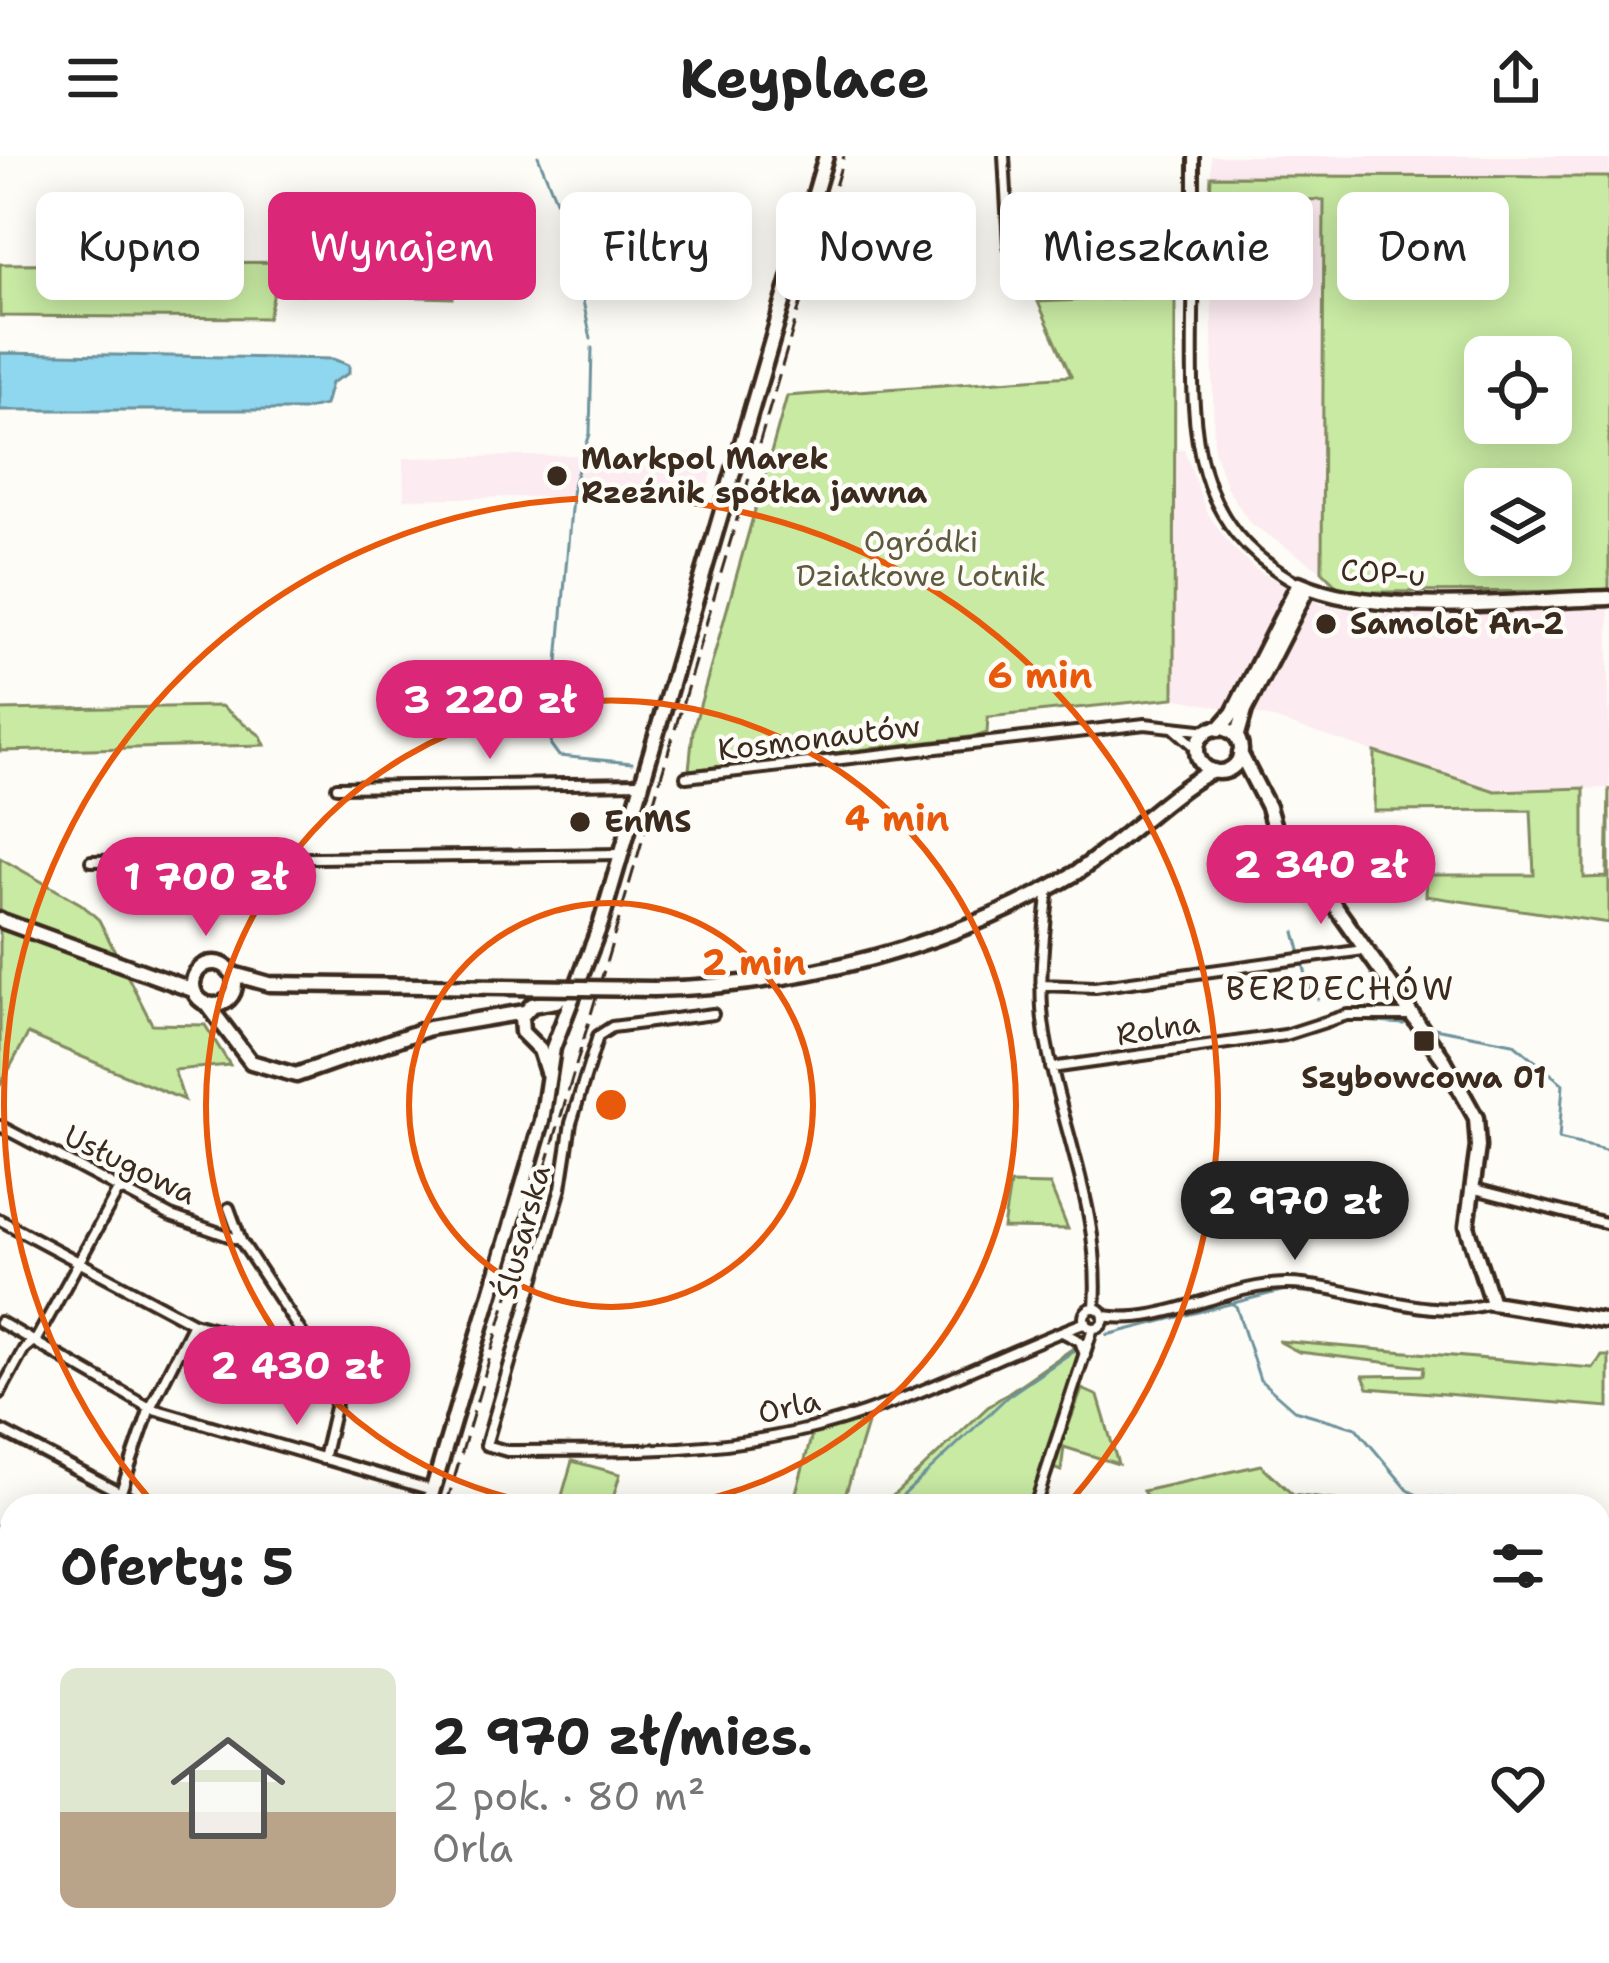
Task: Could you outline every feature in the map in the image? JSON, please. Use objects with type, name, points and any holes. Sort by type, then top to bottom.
[{"type":"main road","points":[[431,1494],[542,1121],[555,1041],[621,854],[826,156]]},
{"type":"main road","points":[[1183,789],[1198,753],[1233,713],[1304,585]]},
{"type":"main road","points":[[1304,585],[1245,710],[1237,738],[1286,868],[1322,891],[1412,1015],[1476,1118],[1478,1147],[1469,1188],[1471,1243],[1492,1303],[1609,1322]]},
{"type":"main road","name":"COP-u","points":[[1304,585],[1378,602],[1609,598]]},
{"type":"main road","points":[[1214,730],[1237,738]]},
{"type":"main road","points":[[1198,753],[1221,771],[1256,784]]},
{"type":"main road","points":[[160,974],[197,970],[216,962],[233,974],[268,985],[654,989],[740,984],[815,972],[912,944],[1025,899],[1116,846],[1183,789],[1221,771],[1240,753]]},
{"type":"main road","points":[[0,920],[88,955],[160,974],[193,990],[251,1062],[296,1075],[405,1035],[524,1012],[532,1005],[548,1004],[576,984]]},
{"type":"main road","points":[[193,990],[197,970]]},
{"type":"main road","points":[[226,1033],[233,974]]},
{"type":"main road","points":[[207,1004],[268,985]]},
{"type":"main road","points":[[548,1004],[563,1018]]},
{"type":"main road","points":[[522,1033],[524,1012]]},
{"type":"main road","points":[[479,1022],[522,1033],[536,1045],[549,1079]]},
{"type":"main road","points":[[536,1045],[555,1041]]},
{"type":"street","points":[[1004,156],[1006,192]]},
{"type":"street","points":[[1194,156],[1194,192]]},
{"type":"street","points":[[1194,300],[1193,422],[1202,472],[1238,536],[1304,585]]},
{"type":"street","name":"Kosmonautów","points":[[686,777],[1145,724],[1214,730]]},
{"type":"street","points":[[1172,726],[1198,753]]},
{"type":"street","points":[[337,787],[642,782]]},
{"type":"street","points":[[91,861],[621,854]]},
{"type":"street","points":[[1048,887],[1041,985],[1052,1068],[1095,1226],[1095,1308],[1104,1316],[1142,1315],[1288,1284],[1457,1308],[1492,1303]]},
{"type":"street","points":[[1025,899],[1048,919]]},
{"type":"street","points":[[1041,985],[1114,986],[1365,950]]},
{"type":"street","name":"Ślusarska","points":[[486,1445],[561,1188],[571,1123],[601,1031],[713,1014]]},
{"type":"street","name":"Rolna","points":[[1052,1068],[1285,1035],[1347,1015],[1412,1015]]},
{"type":"street","name":"Usługowa","points":[[0,1126],[171,1216],[241,1241]]},
{"type":"street","points":[[1469,1188],[1609,1224]]},
{"type":"street","points":[[0,1393],[119,1189]]},
{"type":"street","points":[[229,1208],[241,1241],[339,1390],[323,1459]]},
{"type":"street","points":[[0,1220],[193,1323],[308,1354],[316,1351]]},
{"type":"street","points":[[1039,1494],[1085,1356],[1086,1313],[1095,1308]]},
{"type":"street","points":[[1089,1325],[1101,1325],[1104,1316]]},
{"type":"street","points":[[0,1322],[150,1408],[432,1490]]},
{"type":"street","points":[[120,1494],[150,1408],[193,1323]]},
{"type":"street","name":"Orla","points":[[486,1445],[507,1451],[704,1449],[794,1433],[875,1409],[1058,1333],[1089,1325]]},
{"type":"street","points":[[1058,1333],[1075,1337],[1085,1356]]},
{"type":"street","points":[[0,1430],[118,1494]]},
{"type":"shaded area","points":[[1211,156],[1609,156],[1609,177],[1211,176]]},
{"type":"shaded area","points":[[1313,199],[1324,199],[1322,571],[1250,523],[1227,488],[1214,450],[1212,300],[1313,300]]},
{"type":"shaded area","points":[[1184,449],[1206,511],[1230,545],[1256,570],[1320,604],[1372,615],[1609,606],[1609,788],[1495,791],[1264,716],[1174,698],[1175,450]]},
{"type":"shaded area","name":"Markpol Marek Rzeźnik spółka jawna","points":[[718,453],[706,494],[404,499],[403,458]]},
{"type":"green space","points":[[1211,176],[1609,177],[1609,591],[1364,592],[1338,587],[1322,571],[1324,200],[1313,200],[1313,192],[1210,192]]},
{"type":"green space","points":[[244,262],[268,262],[268,300],[272,300],[268,318],[0,316],[0,264],[36,264],[36,300],[244,300]]},
{"type":"green space","name":"Ogródki Działkowe Lotnik","points":[[1175,300],[1174,698],[988,717],[987,733],[978,736],[689,770],[693,730],[787,396],[1071,376],[1038,302]]},
{"type":"green space","points":[[221,706],[261,736],[265,745],[0,751],[0,710]]},
{"type":"green space","points":[[1375,752],[1495,791],[1584,788],[1584,878],[1607,877],[1609,788],[1609,923],[1426,896],[1427,875],[1534,875],[1531,810],[1374,811]]},
{"type":"green space","points":[[0,858],[81,904],[99,920],[152,1024],[205,1025],[230,1065],[174,1070],[184,1100],[28,1034],[0,1086]]},
{"type":"green space","points":[[1010,1184],[1050,1185],[1068,1229],[1003,1228]]},
{"type":"green space","points":[[1278,1341],[1593,1368],[1602,1356],[1609,1356],[1609,1407],[1368,1388],[1363,1376],[1423,1375],[1424,1367],[1299,1352]]},
{"type":"green space","points":[[1075,1347],[1080,1357],[1037,1494],[895,1494],[989,1406]]},
{"type":"green space","points":[[1082,1389],[1098,1396],[1118,1464],[1064,1447],[1061,1471],[1053,1468]]},
{"type":"green space","points":[[870,1414],[846,1494],[796,1494],[813,1431]]},
{"type":"green space","points":[[572,1461],[620,1474],[614,1494],[562,1494]]},
{"type":"green space","points":[[1261,1465],[1292,1494],[1145,1494],[1143,1491]]},
{"type":"water","points":[[0,353],[333,359],[349,365],[349,373],[331,383],[325,405],[303,410],[0,410]]},
{"type":"waterway","points":[[538,156],[568,229],[591,339]]},
{"type":"waterway","points":[[592,348],[590,434],[573,485],[551,745],[559,756],[632,763]]},
{"type":"waterway","points":[[1295,932],[1301,954]]},
{"type":"waterway","points":[[1303,963],[1310,991],[1318,999]]},
{"type":"waterway","points":[[1346,1020],[1404,1024]]},
{"type":"waterway","points":[[1429,1027],[1513,1043],[1563,1084],[1559,1139],[1609,1151]]},
{"type":"waterway","points":[[1107,1335],[1285,1290],[1357,1298]]},
{"type":"waterway","points":[[1226,1301],[1236,1306],[1260,1380],[1294,1410],[1356,1428],[1415,1494]]},
{"type":"waterway","points":[[1467,1311],[1491,1311]]},
{"type":"waterway","points":[[905,1494],[1008,1396],[1075,1350]]},
{"type":"railway","points":[[450,1494],[844,156]]},
{"type":"place","name":"Markpol Marek Rzeźnik spółka jawna","points":[[557,476]]},
{"type":"place","name":"Samolot An-2","points":[[1326,624]]},
{"type":"place","name":"EnMS","points":[[580,822]]},
{"type":"place","name":"Szybowcowa 01","points":[[1424,1041]]},
{"type":"district","name":"BERDECHÓW","points":[[1341,988]]}]
